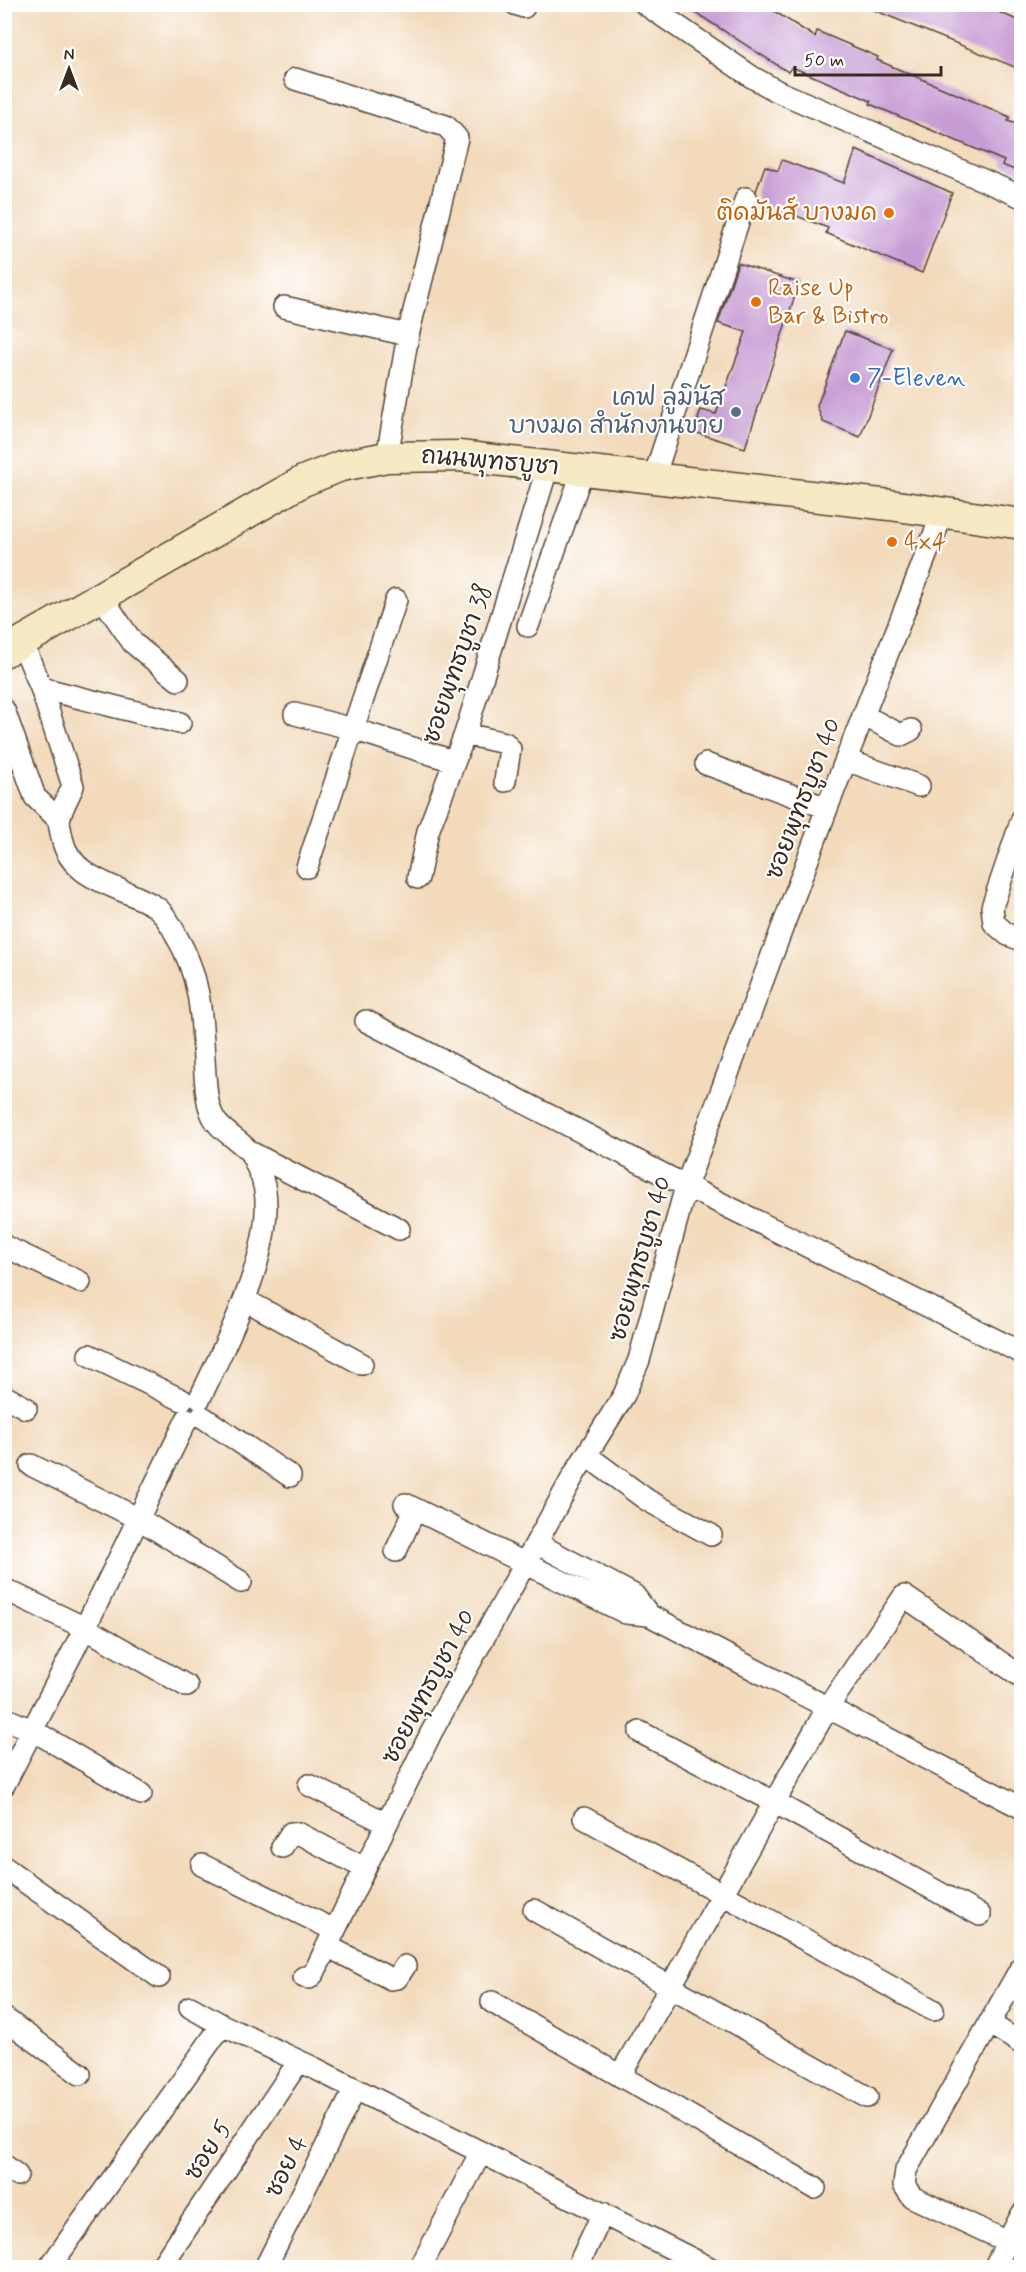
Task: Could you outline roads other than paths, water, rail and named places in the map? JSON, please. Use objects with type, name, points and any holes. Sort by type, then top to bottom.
[{"type":"main road","name":"ถนนพุทธบูชา","points":[[13,647],[303,481],[341,466],[387,456],[444,455],[654,477],[943,512],[1022,524]]},
{"type":"street","points":[[645,5],[752,77],[777,91],[1022,197]]},
{"type":"street","points":[[295,79],[446,126],[457,138],[408,335],[387,456]]},
{"type":"street","points":[[654,477],[746,198]]},
{"type":"street","points":[[284,307],[408,335]]},
{"type":"street","name":"ซอยพุทธบูชา 38","points":[[418,878],[428,831],[465,734],[548,466]]},
{"type":"street","points":[[528,627],[583,470]]},
{"type":"street","name":"ซอยพุทธบูชา 40","points":[[304,1977],[312,1976],[431,1733],[586,1455],[624,1395],[639,1360],[686,1186],[827,808],[943,512]]},
{"type":"street","points":[[101,596],[133,643],[178,680]]},
{"type":"street","points":[[307,867],[396,600]]},
{"type":"street","points":[[13,647],[41,688],[73,786],[59,820],[64,849],[71,862],[98,879],[158,908],[178,937],[193,973],[203,1017],[207,1096],[212,1118],[231,1139],[250,1152],[399,1229]]},
{"type":"street","points":[[41,688],[180,723]]},
{"type":"street","points":[[4,710],[35,797],[59,820]]},
{"type":"street","points":[[295,714],[353,729],[453,761]]},
{"type":"street","points":[[863,716],[901,735],[911,730]]},
{"type":"street","points":[[465,734],[505,743],[510,749],[505,781]]},
{"type":"street","points":[[846,760],[919,786]]},
{"type":"street","points":[[706,764],[827,808]]},
{"type":"street","points":[[1022,819],[992,907],[994,923],[1008,935],[1022,940]]},
{"type":"street","points":[[366,1021],[686,1186],[1022,1353]]},
{"type":"street","points":[[4,1785],[34,1731],[245,1300],[266,1227],[262,1177],[250,1152]]},
{"type":"street","points":[[4,1246],[80,1282]]},
{"type":"street","points":[[245,1300],[362,1364]]},
{"type":"street","points":[[89,1355],[193,1408],[290,1476]]},
{"type":"street","points":[[4,1396],[26,1408]]},
{"type":"street","points":[[586,1455],[647,1500],[711,1535]]},
{"type":"street","points":[[31,1466],[139,1519],[241,1582]]},
{"type":"street","points":[[396,1551],[410,1507],[626,1613],[649,1614]]},
{"type":"street","points":[[536,1543],[634,1595],[649,1614],[1022,1808]]},
{"type":"street","points":[[4,1588],[85,1628],[187,1686]]},
{"type":"street","points":[[620,2076],[828,1707],[904,1596],[1022,1677]]},
{"type":"street","points":[[4,1718],[34,1731],[141,1794]]},
{"type":"street","points":[[640,1732],[774,1802],[980,1915]]},
{"type":"street","points":[[309,1785],[386,1823]]},
{"type":"street","points":[[584,1818],[933,2010]]},
{"type":"street","points":[[282,1846],[284,1839],[291,1833],[298,1833],[364,1868]]},
{"type":"street","points":[[202,1865],[330,1938],[391,1979],[397,1978],[405,1966]]},
{"type":"street","points":[[4,1867],[159,1977]]},
{"type":"street","points":[[534,1910],[867,2097]]},
{"type":"street","points":[[1006,2241],[912,2197],[904,2185],[906,2170],[1022,1966]]},
{"type":"street","points":[[492,2002],[815,2188]]},
{"type":"street","points":[[190,2007],[710,2268]]},
{"type":"street","points":[[4,2018],[80,2074]]},
{"type":"street","points":[[989,2023],[1022,2044]]},
{"type":"street","points":[[49,2268],[222,2025]]},
{"type":"street","name":"ซอย 5","points":[[160,2268],[299,2061]]},
{"type":"street","name":"ซอย 4","points":[[265,2268],[355,2089]]},
{"type":"street","points":[[420,2268],[482,2152]]},
{"type":"street","points":[[577,2268],[603,2213]]},
{"type":"street","points":[[994,2268],[1022,2214]]},
{"type":"place","name":"ติดมันส์ บางมด","points":[[889,213]]},
{"type":"place","name":"Raise Up Bar & Bistro","points":[[756,302]]},
{"type":"place","name":"7-Eleven","points":[[855,378]]},
{"type":"place","name":"เคฟ ลูมินัส บางมด สำนักงานขาย","points":[[736,412]]},
{"type":"place","name":"4x4","points":[[892,542]]}]
